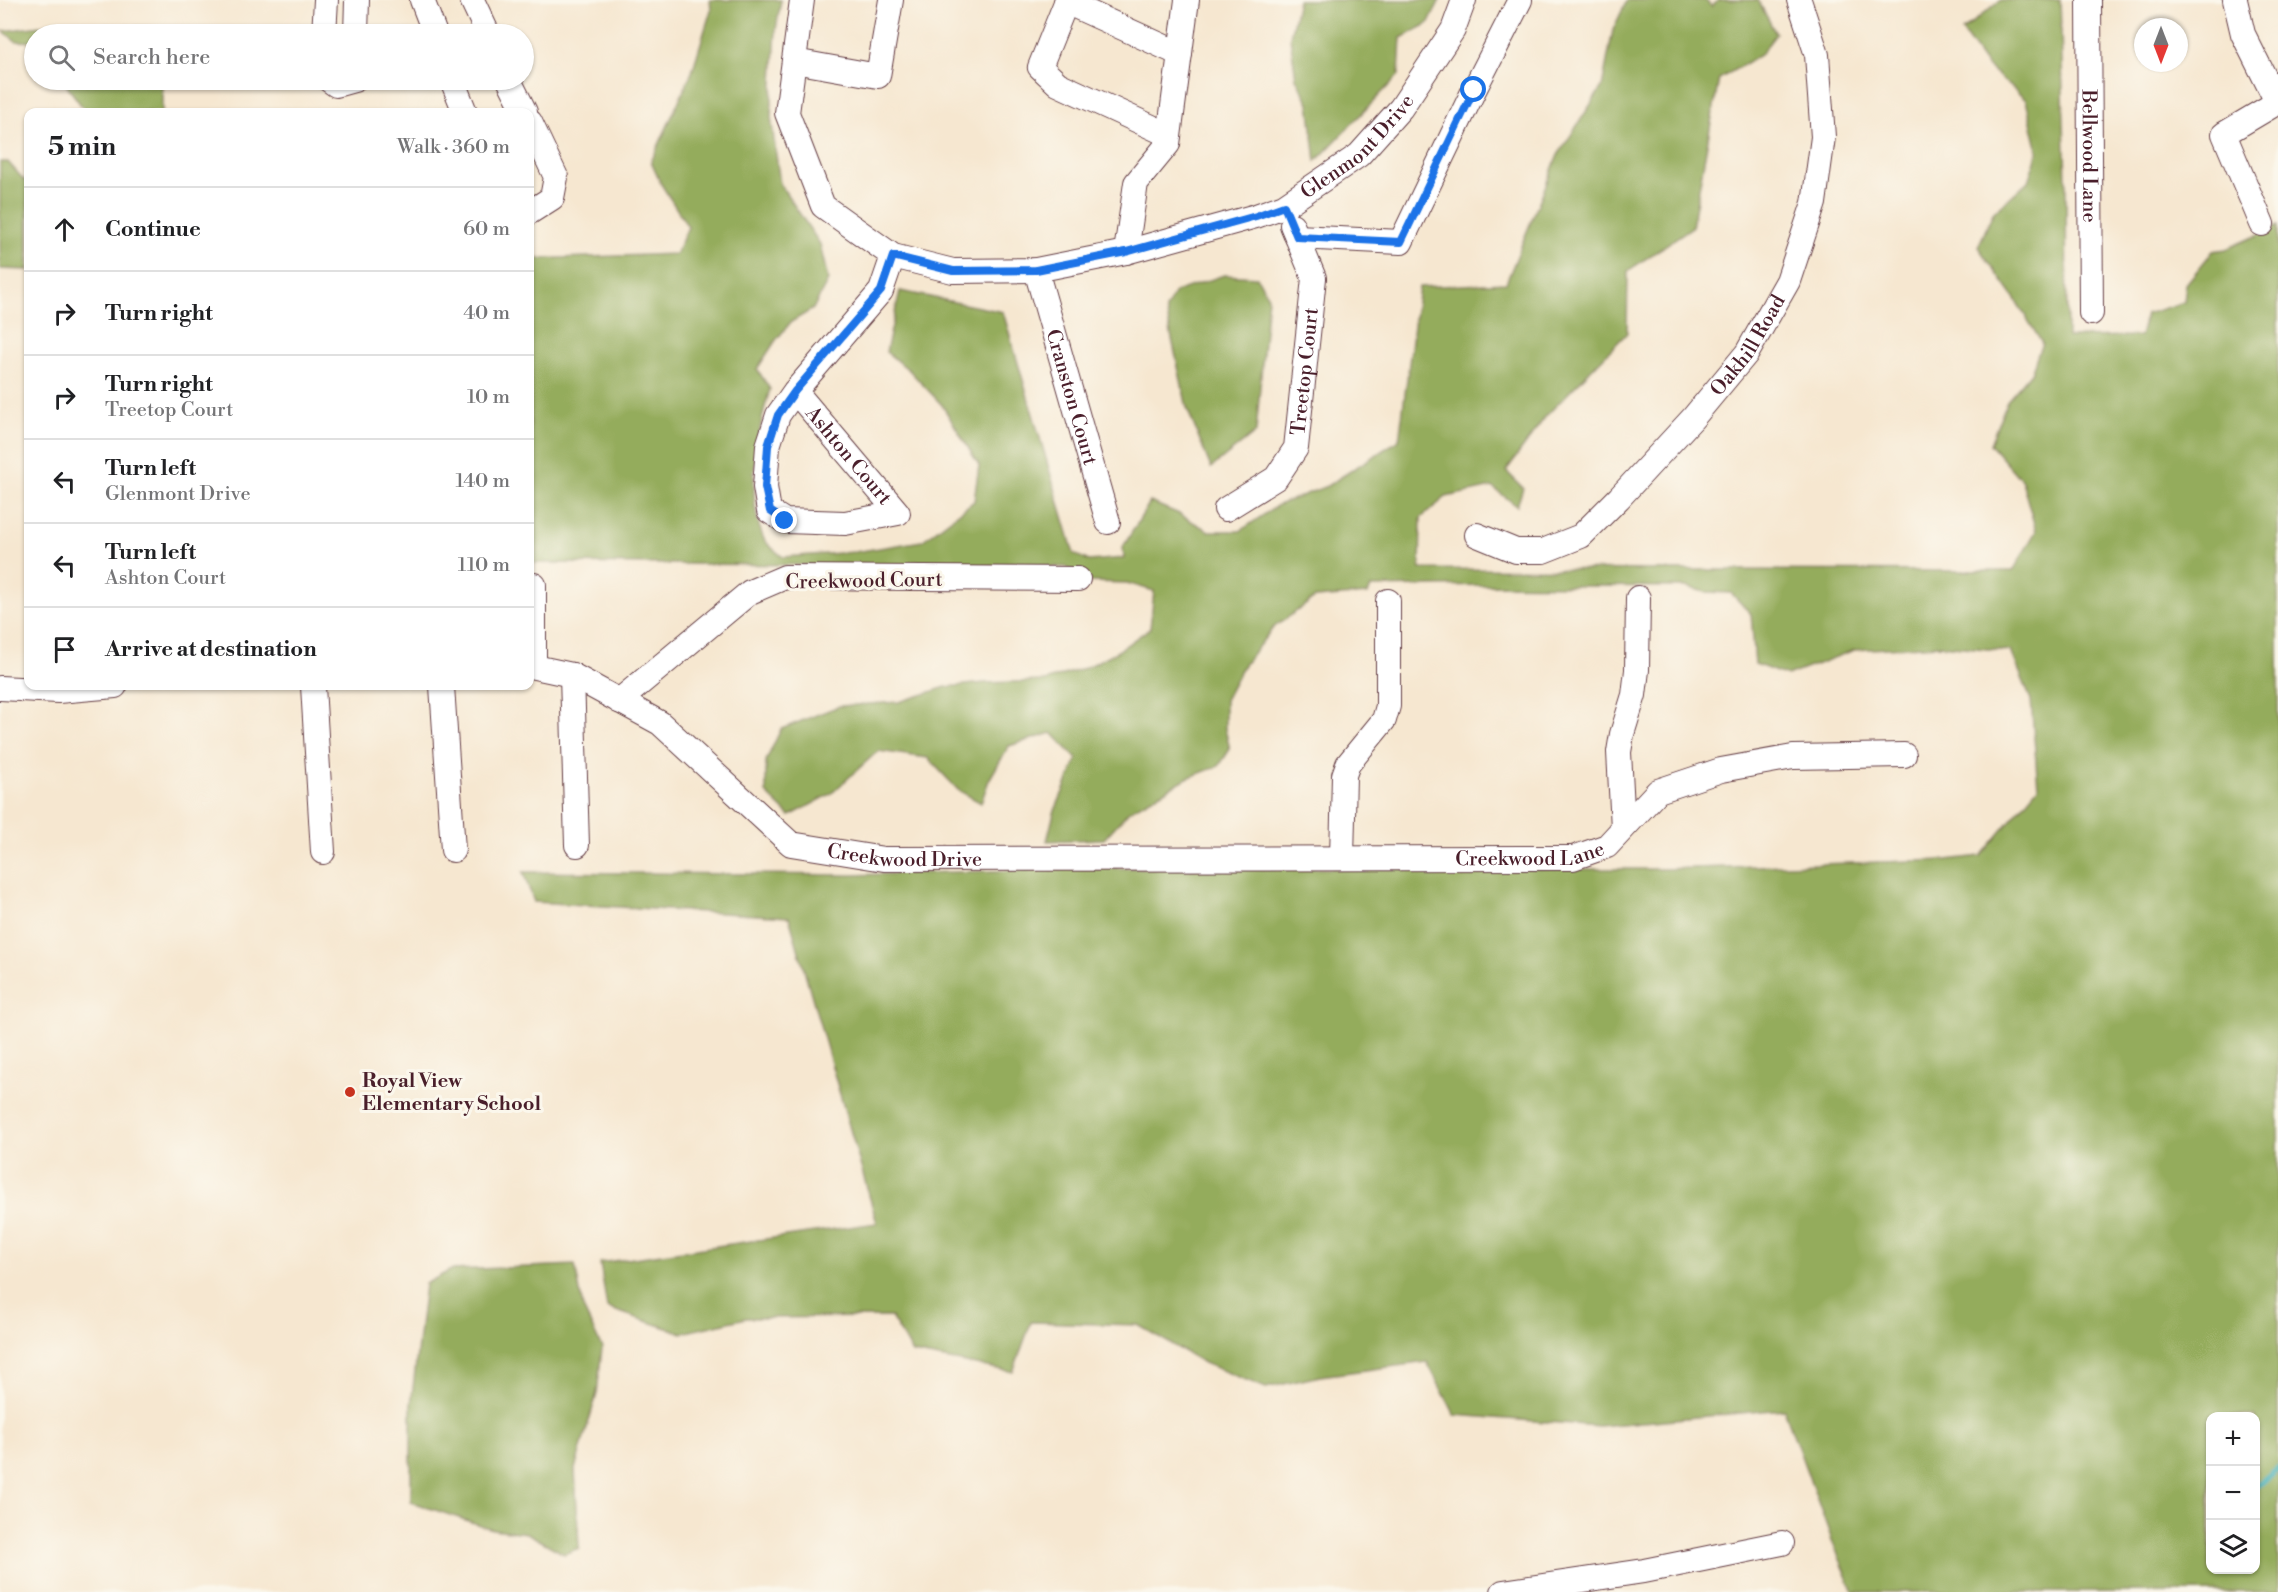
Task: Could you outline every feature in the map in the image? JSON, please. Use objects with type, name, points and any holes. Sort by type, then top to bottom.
[{"type":"street","points":[[325,24],[326,0]]},
{"type":"street","points":[[356,24],[357,0]]},
{"type":"street","points":[[423,0],[431,24]]},
{"type":"street","points":[[472,0],[483,24]]},
{"type":"street","name":"Glenmont Drive","points":[[802,0],[787,113],[823,206],[893,256],[953,271],[1036,270],[1126,252],[1284,206],[1359,155],[1401,108],[1453,30],[1464,0]]},
{"type":"street","points":[[794,61],[878,75],[891,0]]},
{"type":"street","points":[[1126,252],[1136,183],[1168,144],[1187,0]]},
{"type":"street","points":[[1297,237],[1401,242],[1520,0]]},
{"type":"street","name":"Oakhill Road","points":[[1477,535],[1516,551],[1543,551],[1581,536],[1693,418],[1747,353],[1788,281],[1814,202],[1823,137],[1817,55],[1799,0]]},
{"type":"street","name":"Bellwood Lane","points":[[2089,0],[2091,313]]},
{"type":"street","points":[[2235,0],[2243,34],[2278,102],[2224,134],[2262,224]]},
{"type":"street","points":[[1169,135],[1058,84],[1040,68],[1066,1],[1180,54]]},
{"type":"street","points":[[456,90],[463,108]]},
{"type":"street","points":[[514,90],[523,108]]},
{"type":"street","points":[[534,130],[556,177],[552,198],[534,209]]},
{"type":"street","name":"Treetop Court","points":[[1226,509],[1276,478],[1296,448],[1314,278],[1284,206]]},
{"type":"street","name":"Ashton Court","points":[[795,391],[898,513],[845,523],[785,521],[770,511],[765,487],[768,446],[778,415],[795,391],[881,291],[893,256]]},
{"type":"street","name":"Cranston Court","points":[[1036,270],[1108,522]]},
{"type":"street","name":"Creekwood Court","points":[[619,701],[750,592],[785,577],[1078,579]]},
{"type":"street","points":[[1623,828],[1619,752],[1635,687],[1638,598]]},
{"type":"street","points":[[1342,858],[1344,775],[1348,764],[1384,720],[1388,706],[1388,602]]},
{"type":"street","name":"Creekwood Drive","points":[[534,666],[572,675],[660,723],[791,844],[884,859],[1342,858]]},
{"type":"street","points":[[572,675],[577,845]]},
{"type":"street","points":[[0,688],[24,689]]},
{"type":"street","points":[[39,690],[69,690]]},
{"type":"street","points":[[313,690],[322,852]]},
{"type":"street","points":[[442,690],[453,850]]},
{"type":"street","name":"Creekwood Lane","points":[[1342,858],[1573,858],[1607,846],[1658,791],[1721,770],[1793,757],[1904,755]]},
{"type":"street","points":[[1503,1592],[1644,1571],[1782,1544]]},
{"type":"green space","points":[[710,0],[781,0],[776,30],[771,117],[780,184],[820,244],[828,280],[813,309],[791,322],[757,369],[770,389],[757,444],[755,502],[764,540],[772,548],[783,557],[855,552],[922,541],[974,501],[979,465],[942,405],[909,370],[886,352],[900,291],[1003,312],[1074,554],[1089,561],[1124,558],[1123,547],[1150,502],[1177,513],[1209,531],[1240,531],[1278,505],[1327,486],[1399,440],[1419,287],[1506,283],[1558,155],[1602,87],[1613,30],[1627,0],[1705,0],[1712,7],[1718,0],[1758,0],[1776,34],[1760,55],[1719,79],[1692,227],[1628,271],[1627,333],[1546,416],[1506,471],[1523,488],[1517,506],[1492,487],[1446,497],[1421,518],[1420,569],[2013,571],[2036,531],[2022,481],[1990,444],[2007,401],[2031,373],[2042,343],[2015,299],[1978,247],[1993,213],[2028,181],[2038,152],[2026,100],[1987,66],[1962,31],[2001,0],[2060,0],[2066,182],[2067,337],[2140,336],[2146,314],[2184,302],[2186,284],[2213,251],[2226,249],[2278,226],[2278,1592],[1854,1592],[1833,1543],[1784,1409],[1599,1426],[1455,1415],[1427,1362],[1320,1376],[1266,1388],[1204,1363],[1138,1325],[1031,1322],[1013,1372],[913,1353],[891,1317],[746,1318],[682,1333],[607,1308],[600,1263],[877,1223],[789,917],[534,902],[523,872],[850,875],[1091,868],[1662,869],[1946,860],[1981,856],[2038,787],[2031,700],[2011,651],[1939,645],[1854,650],[1787,676],[1755,664],[1751,614],[1731,593],[1705,592],[1686,587],[1491,585],[1371,587],[1368,594],[1315,598],[1273,628],[1243,666],[1225,700],[1225,729],[1230,749],[1219,766],[1187,778],[1129,811],[1104,839],[1047,841],[1054,813],[1077,759],[1052,733],[1009,746],[989,780],[981,803],[958,790],[928,758],[878,751],[831,794],[790,816],[766,793],[766,761],[781,729],[839,706],[899,702],[946,687],[1045,681],[1085,668],[1118,651],[1150,628],[1154,591],[1127,583],[1090,582],[1066,567],[534,563],[534,259],[676,254],[688,227],[661,184],[651,162],[692,72],[711,10]]},
{"type":"green space","points":[[1298,0],[1440,0],[1428,24],[1401,38],[1399,75],[1316,161],[1309,103],[1296,78],[1290,37]]},
{"type":"green space","points":[[24,28],[24,41],[16,41],[3,31]]},
{"type":"green space","points":[[70,90],[162,90],[162,108],[83,108]]},
{"type":"green space","points":[[0,162],[8,162],[24,180],[24,270],[0,269]]},
{"type":"green space","points":[[1224,275],[1257,277],[1268,297],[1256,432],[1211,468],[1187,408],[1166,309],[1175,292]]},
{"type":"green space","points":[[575,1265],[583,1308],[602,1348],[597,1393],[575,1469],[579,1548],[564,1554],[527,1533],[492,1529],[411,1502],[411,1405],[425,1284],[451,1270]]},
{"type":"waterway","points":[[2260,1483],[2278,1468]]},
{"type":"place","name":"Royal View Elementary School","points":[[350,1092]]},
{"type":"route","points":[[785,521],[770,511],[765,487],[768,446],[778,415],[795,391],[881,291],[893,256],[953,271],[1036,270],[1126,252],[1284,206],[1297,237],[1401,242],[1474,90]]}]
